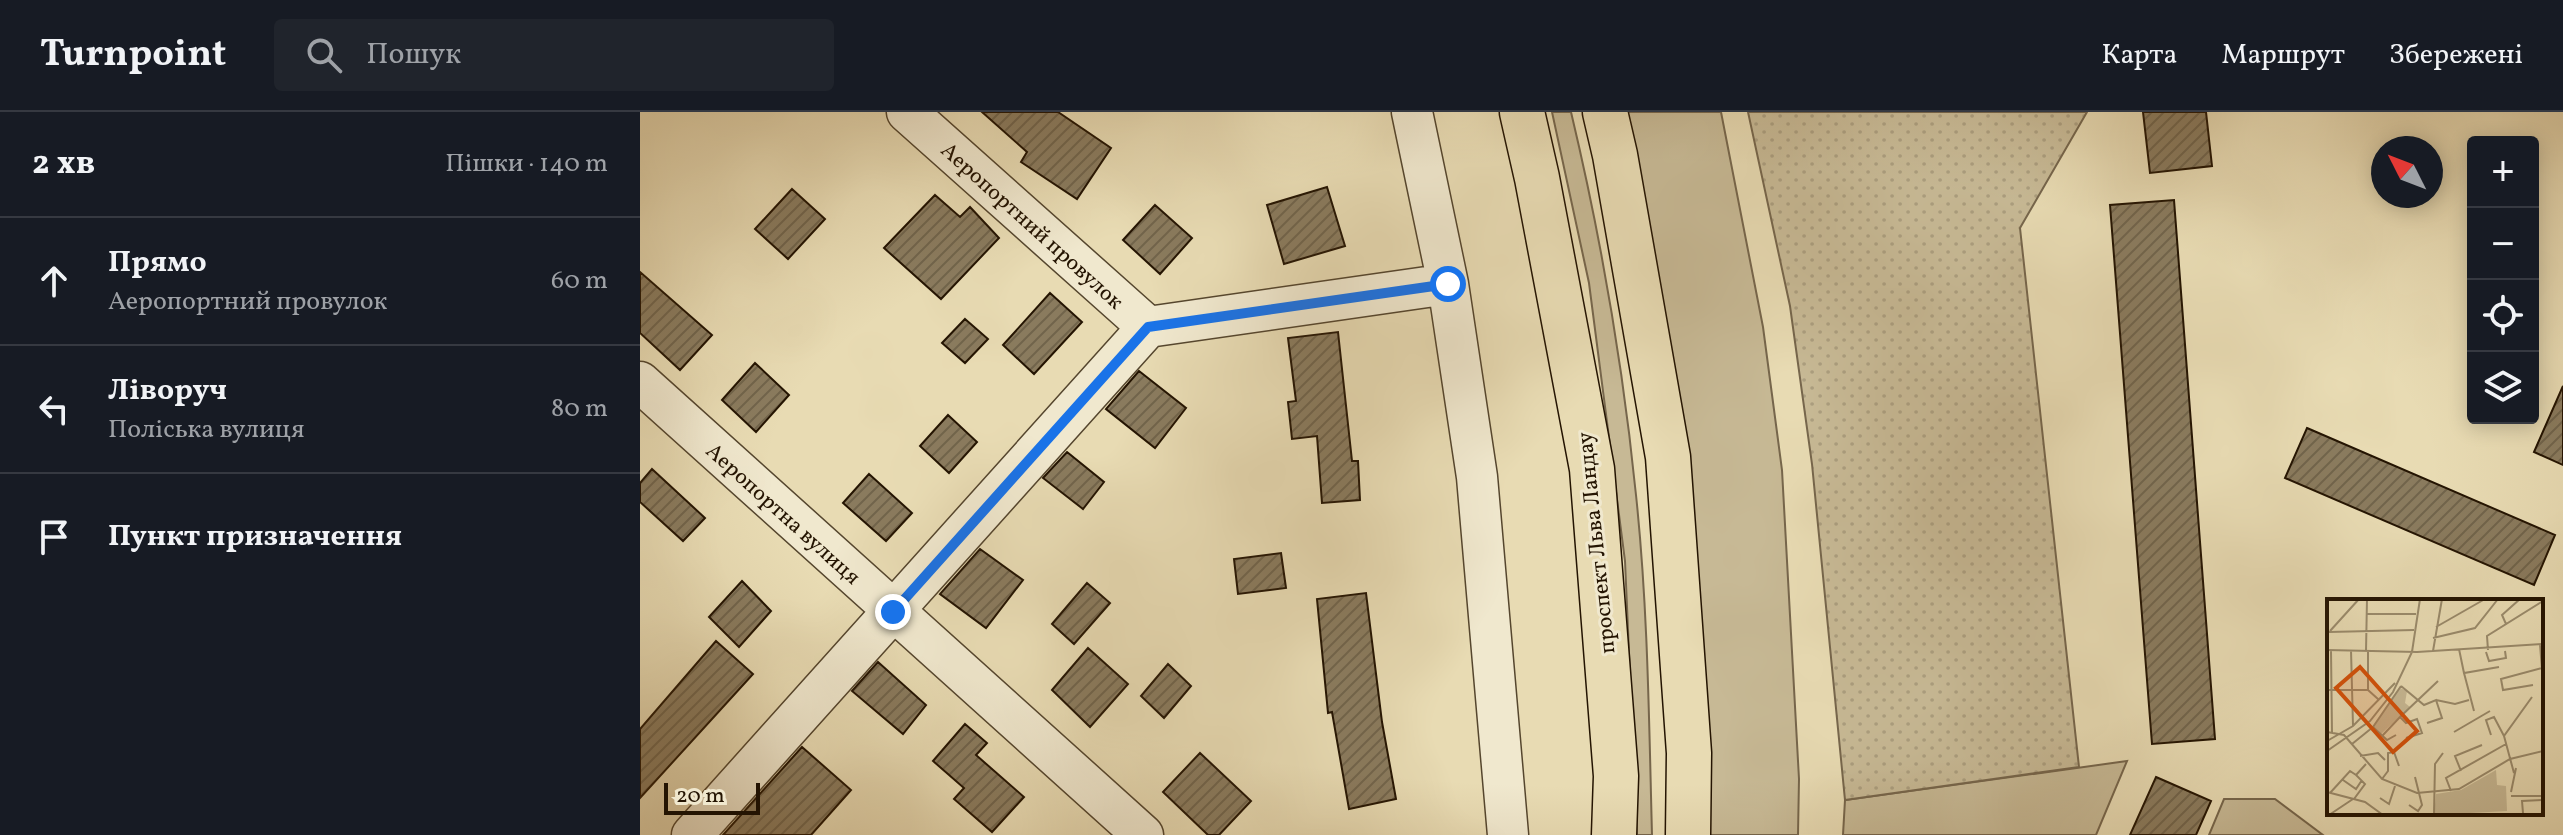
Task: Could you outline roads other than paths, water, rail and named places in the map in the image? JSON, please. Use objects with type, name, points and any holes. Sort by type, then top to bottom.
[{"type":"main road","name":"проспект Льва Ландау","points":[[1522,112],[1592,469],[1616,776],[1614,835]]},
{"type":"main road","points":[[1605,112],[1668,457],[1689,753],[1688,835]]},
{"type":"street","name":"Аеропортний провулок","points":[[907,112],[1148,327]]},
{"type":"street","points":[[1412,112],[1448,284],[1477,477],[1508,835]]},
{"type":"street","points":[[692,835],[1148,327],[1448,284]]},
{"type":"street","name":"Аеропортна вулиця","points":[[640,382],[1143,835]]}]
